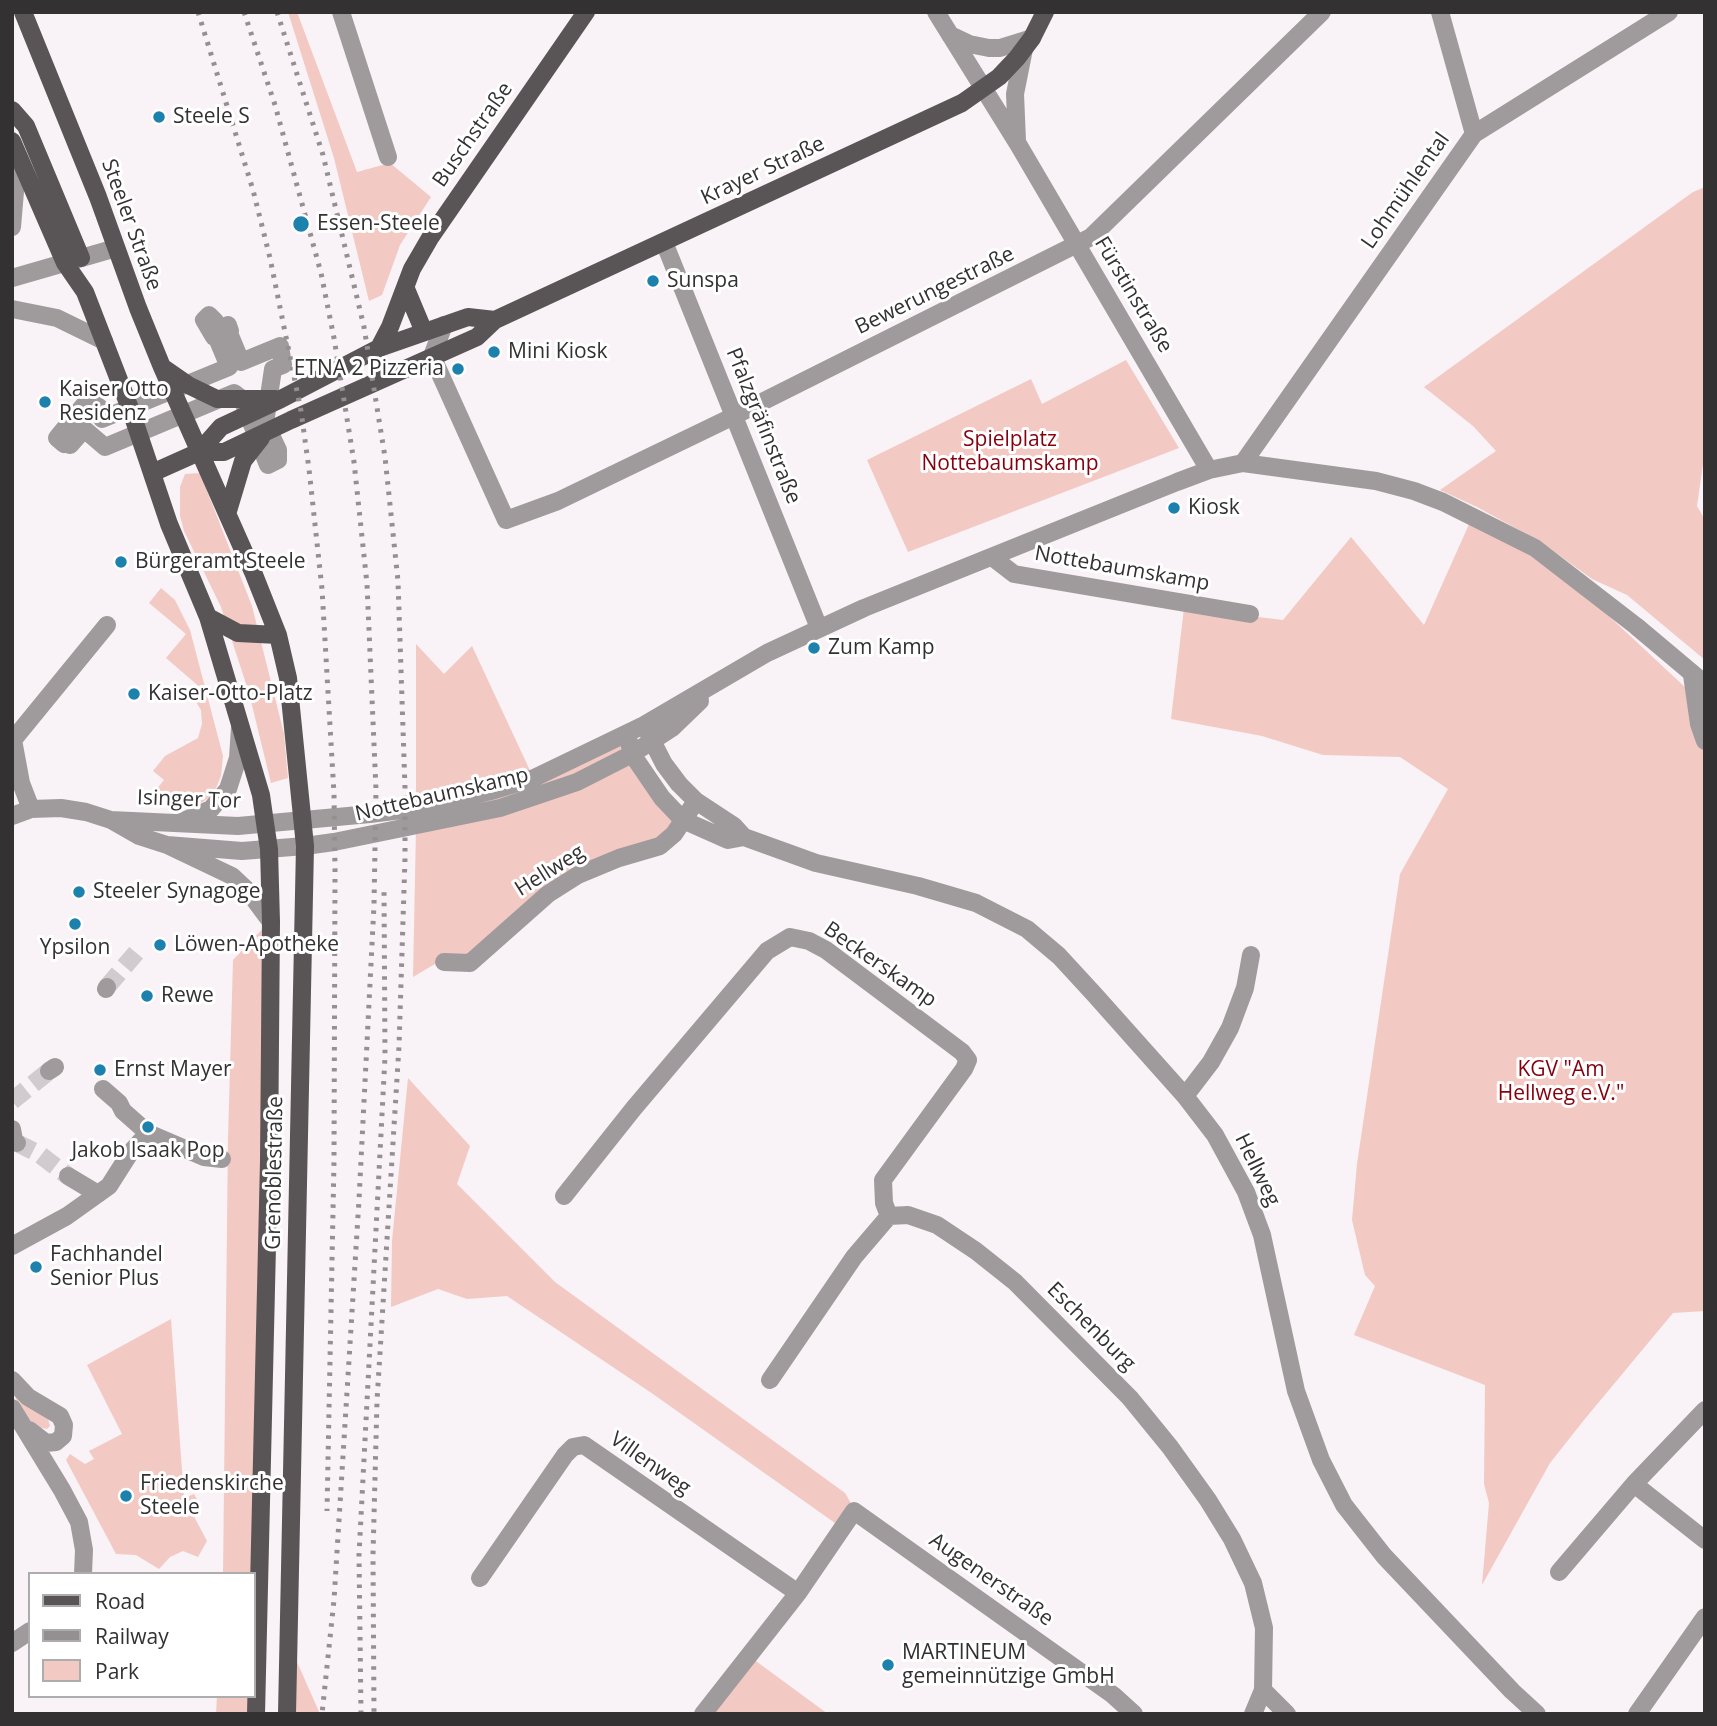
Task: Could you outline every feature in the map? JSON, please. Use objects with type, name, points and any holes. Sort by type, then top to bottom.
[{"type":"main road","name":"Steeler Straße","points":[[23,12],[98,197],[162,368],[199,452]]},
{"type":"main road","name":"Buschstraße","points":[[379,348],[406,289],[412,269],[430,238],[586,12]]},
{"type":"main road","name":"Krayer Straße","points":[[152,473],[199,452],[224,452],[477,337],[495,320],[962,103],[999,77],[1028,43],[1045,12]]},
{"type":"main road","points":[[12,110],[26,125],[152,473]]},
{"type":"main road","points":[[15,148],[73,260]]},
{"type":"main road","points":[[403,369],[424,332],[406,289]]},
{"type":"main road","name":"Krayer Straße","points":[[199,452],[221,427],[379,348],[468,317],[495,320]]},
{"type":"main road","name":"Krayer Straße","points":[[162,368],[217,399],[281,399]]},
{"type":"main road","name":"Krayer Straße","points":[[228,511],[243,461],[268,430]]},
{"type":"main road","name":"Grenoblestraße","points":[[199,452],[228,511],[278,635],[288,678],[305,846],[287,1714]]},
{"type":"main road","name":"Grenoblestraße","points":[[152,473],[169,524],[208,617],[261,795],[269,849],[271,922],[268,1161],[256,1714]]},
{"type":"main road","points":[[208,617],[238,633],[278,635]]},
{"type":"street","points":[[341,12],[388,157]]},
{"type":"street","name":"Fürstinstraße","points":[[936,12],[1018,144],[1209,470]]},
{"type":"street","name":"Bewerungestraße","points":[[432,356],[506,520],[558,501],[1077,246],[1099,231],[1322,12]]},
{"type":"street","points":[[1440,12],[1474,134]]},
{"type":"street","name":"Lohmühlental","points":[[1242,463],[1474,134],[1669,12]]},
{"type":"street","points":[[950,35],[969,44],[989,48],[1028,43]]},
{"type":"street","name":"Fürstinstraße","points":[[1018,144],[1015,94],[1028,43]]},
{"type":"street","points":[[12,227],[15,148]]},
{"type":"street","name":"Pfalzgräfinstraße","points":[[664,242],[819,628]]},
{"type":"street","points":[[12,278],[116,248]]},
{"type":"street","points":[[12,309],[57,318],[104,341]]},
{"type":"street","points":[[209,315],[218,329],[228,325],[241,362],[280,346],[283,365],[273,369],[265,423],[279,456],[278,460],[268,465],[242,399],[234,393],[105,447],[84,429],[70,445],[57,438],[89,398],[101,409],[99,412],[102,419],[229,367],[217,338],[204,320],[209,315]]},
{"type":"street","points":[[432,356],[444,325]]},
{"type":"street","name":"Nottebaumskamp","points":[[265,822],[425,807],[534,778],[628,734],[672,728],[717,684],[767,653],[819,628],[1209,470],[1242,463],[1376,481],[1414,491],[1443,502],[1535,548],[1636,626],[1698,680],[1705,741]]},
{"type":"street","name":"Nottebaumskamp","points":[[992,557],[1014,574],[1250,614]]},
{"type":"street","points":[[12,817],[30,809],[18,771],[13,740],[108,633]]},
{"type":"street","name":"Grenoblestraße","points":[[177,824],[211,809],[228,789],[238,758],[240,723]]},
{"type":"street","name":"Nottebaumskamp","points":[[269,849],[305,846],[500,808],[577,782],[632,754],[648,733]]},
{"type":"street","name":"Hellweg","points":[[648,733],[664,764],[696,801],[734,826],[744,837],[816,863],[918,886],[976,903],[1027,929],[1059,956],[1185,1096],[1225,1149],[1262,1234],[1296,1391],[1321,1460],[1344,1505],[1384,1556],[1537,1714]]},
{"type":"street","name":"Hellweg","points":[[628,734],[632,754],[662,798],[683,820],[728,841],[744,837]]},
{"type":"street","name":"Hellweg","points":[[444,962],[470,963],[548,894],[578,875],[619,858],[660,846],[674,834],[696,801]]},
{"type":"street","name":"Isinger Tor","points":[[30,809],[61,808],[86,812],[111,820],[139,836],[167,845],[232,876],[248,891],[271,922]]},
{"type":"street","name":"Isinger Tor","points":[[111,820],[238,826],[265,822]]},
{"type":"street","name":"Isinger Tor","points":[[167,845],[243,851],[269,849]]},
{"type":"street","name":"Beckerskamp","points":[[564,1196],[625,1118],[767,951],[790,937],[809,941],[826,950],[962,1052],[968,1060],[883,1180],[884,1203],[890,1216]]},
{"type":"street","points":[[1185,1096],[1211,1062],[1230,1028],[1245,988],[1251,955]]},
{"type":"street","points":[[103,1089],[148,1133],[204,1157],[222,1159]]},
{"type":"street","points":[[12,1246],[67,1216],[109,1186],[130,1153],[148,1133]]},
{"type":"street","points":[[68,1177],[98,1194]]},
{"type":"street","name":"Eschenburg","points":[[890,1216],[908,1215],[937,1225],[1015,1282],[1129,1398],[1170,1447],[1232,1539],[1253,1583],[1264,1628],[1264,1690],[1253,1714]]},
{"type":"street","points":[[770,1380],[854,1257],[890,1216]]},
{"type":"street","points":[[12,1380],[28,1397],[60,1416],[64,1425],[63,1436],[56,1442],[46,1443],[23,1426]]},
{"type":"street","points":[[12,1408],[79,1522],[84,1550],[83,1572]]},
{"type":"street","points":[[1559,1572],[1634,1484],[1705,1410]]},
{"type":"street","name":"Villenweg","points":[[480,1578],[565,1455],[573,1447],[584,1446],[798,1593]]},
{"type":"street","points":[[1634,1484],[1705,1540]]},
{"type":"street","name":"Augenerstraße","points":[[798,1593],[855,1511],[1112,1695],[1134,1714]]},
{"type":"street","points":[[703,1714],[798,1593]]},
{"type":"street","points":[[1637,1714],[1705,1617]]},
{"type":"street","points":[[12,1643],[28,1632]]},
{"type":"street","points":[[1264,1690],[1287,1714]]},
{"type":"green space","points":[[288,12],[297,12],[357,172],[390,163],[431,197],[400,245],[382,295],[369,301],[334,158]]},
{"type":"green space","points":[[1705,187],[1705,450],[1697,506],[1705,520],[1705,660],[1627,595],[1592,579],[1541,542],[1440,490],[1496,451],[1473,426],[1424,387],[1693,192]]},
{"type":"green space","name":"Spielplatz Nottebaumskamp","points":[[1126,360],[1179,448],[908,552],[867,460],[1031,379],[1042,404]]},
{"type":"green space","points":[[200,473],[252,606],[284,734],[288,778],[271,783],[249,693],[221,607],[184,531],[180,516],[180,487],[185,474]]},
{"type":"green space","name":"KGV \"Am Hellweg e.V.\"","points":[[1470,522],[1531,552],[1581,590],[1687,689],[1705,742],[1705,1311],[1673,1313],[1584,1420],[1550,1463],[1482,1585],[1489,1503],[1484,1484],[1485,1385],[1354,1335],[1375,1286],[1365,1275],[1352,1220],[1357,1164],[1400,874],[1448,789],[1400,757],[1323,755],[1262,736],[1171,719],[1184,608],[1283,620],[1351,537],[1424,625]]},
{"type":"green space","points":[[161,588],[175,600],[190,630],[223,756],[221,776],[213,795],[201,803],[182,806],[155,791],[164,780],[153,771],[165,756],[198,738],[202,724],[201,710],[194,699],[202,689],[166,658],[186,634],[149,603]]},
{"type":"green space","points":[[416,644],[444,674],[472,646],[533,777],[416,806]]},
{"type":"green space","points":[[626,736],[681,820],[673,833],[576,874],[470,960],[445,958],[413,977],[416,829],[414,810],[489,796]]},
{"type":"green space","points":[[268,923],[256,1653],[256,1572],[223,1572],[233,960]]},
{"type":"green space","points":[[408,1078],[470,1146],[457,1184],[555,1282],[845,1493],[855,1510],[842,1528],[653,1394],[507,1296],[467,1299],[438,1289],[391,1307],[392,1241]]},
{"type":"green space","points":[[171,1319],[184,1498],[194,1494],[198,1501],[189,1507],[207,1541],[198,1557],[183,1551],[170,1557],[159,1569],[136,1555],[116,1554],[66,1460],[70,1454],[85,1464],[94,1459],[89,1451],[122,1434],[87,1365]]},
{"type":"green space","points":[[13,1393],[48,1419],[50,1426],[47,1429],[37,1427],[24,1415]]},
{"type":"green space","points":[[290,1646],[320,1714],[288,1714]]},
{"type":"green space","points":[[749,1656],[828,1714],[704,1714]]},
{"type":"green space","points":[[217,1698],[255,1698],[255,1714],[216,1714]]},
{"type":"tunnel","points":[[107,987],[141,947]]},
{"type":"tunnel","points":[[12,1101],[49,1071]]},
{"type":"tunnel","points":[[17,1143],[39,1154],[68,1176]]},
{"type":"railway","points":[[198,12],[253,190],[270,258],[301,411],[322,589],[334,794],[335,870],[334,1161],[327,1511]]},
{"type":"railway","points":[[244,12],[275,105],[321,273],[354,462],[367,584],[376,790],[374,905],[334,1600],[322,1714]]},
{"type":"railway","points":[[277,12],[323,155],[364,327],[385,457],[398,581],[405,858],[399,1046],[377,1401],[373,1555],[374,1714]]},
{"type":"railway","points":[[361,1714],[359,1555],[385,1057],[384,888]]},
{"type":"place","name":"Steele S","points":[[159,117]]},
{"type":"place","name":"Essen-Steele","points":[[301,224]]},
{"type":"place","name":"Sunspa","points":[[653,281]]},
{"type":"place","name":"Mini Kiosk","points":[[494,352]]},
{"type":"place","name":"ETNA 2 Pizzeria","points":[[458,369]]},
{"type":"place","name":"Kaiser Otto Residenz","points":[[45,402]]},
{"type":"place","name":"Kiosk","points":[[1174,508]]},
{"type":"place","name":"Bürgeramt Steele","points":[[121,562]]},
{"type":"place","name":"Zum Kamp","points":[[814,648]]},
{"type":"place","name":"Kaiser-Otto-Platz","points":[[134,694]]},
{"type":"place","name":"Steeler Synagoge","points":[[79,892]]},
{"type":"place","name":"Ypsilon","points":[[75,924]]},
{"type":"place","name":"Löwen-Apotheke","points":[[160,945]]},
{"type":"place","name":"Rewe","points":[[147,996]]},
{"type":"place","name":"Ernst Mayer","points":[[100,1070]]},
{"type":"place","name":"Jakob Isaak Pop","points":[[148,1127]]},
{"type":"place","name":"Fachhandel Senior Plus","points":[[36,1267]]},
{"type":"place","name":"Friedenskirche Steele","points":[[126,1496]]},
{"type":"place","name":"MARTINEUM gemeinnützige GmbH","points":[[888,1665]]}]
